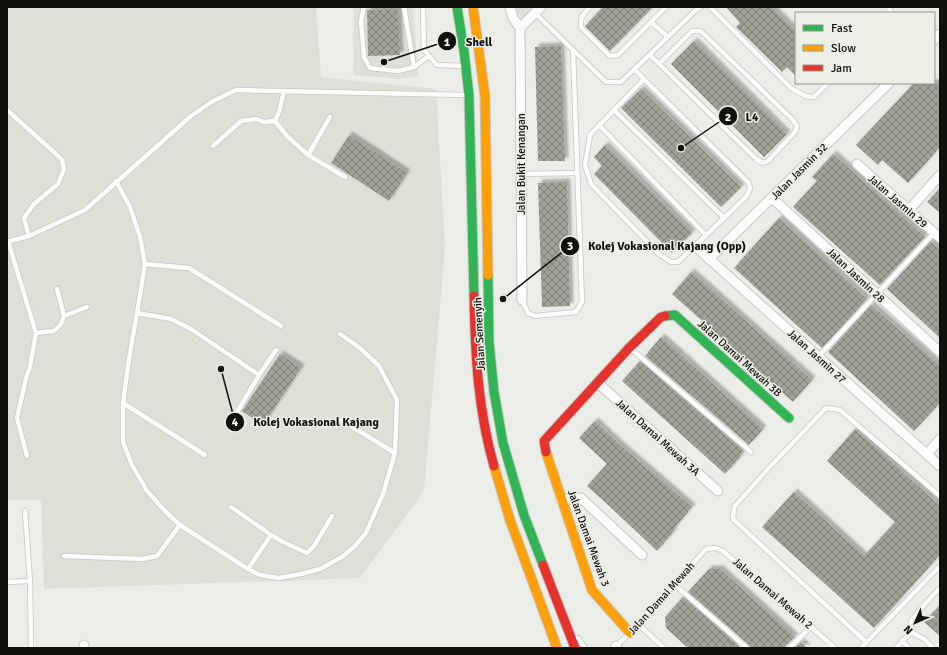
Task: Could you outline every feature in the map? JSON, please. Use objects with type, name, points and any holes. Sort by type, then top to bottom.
[{"type":"main road","name":"Jalan Semenyih","points":[[457,7],[467,66],[477,96],[475,344],[480,394],[488,445],[510,520],[557,648]]},
{"type":"main road","name":"Jalan Semenyih","points":[[473,7],[489,342],[494,392],[503,442],[524,515],[576,648]]},
{"type":"main road","name":"Jalan Damai Mewah 3B","points":[[629,348],[661,317],[675,315],[789,418]]},
{"type":"main road","points":[[598,383],[629,348]]},
{"type":"main road","name":"Jalan Damai Mewah 3","points":[[598,383],[544,441],[547,457],[592,590],[630,633]]},
{"type":"street","points":[[510,7],[513,18],[520,28],[538,10]]},
{"type":"street","name":"Jalan Bukit Kenangan","points":[[520,28],[522,300]]},
{"type":"street","name":"Jalan Jasmin 32","points":[[710,259],[888,84]]},
{"type":"street","name":"Jalan Jasmin 29","points":[[857,164],[937,235]]},
{"type":"street","points":[[909,210],[940,175]]},
{"type":"street","name":"Jalan Jasmin 28","points":[[772,198],[940,352]]},
{"type":"street","name":"Jalan Jasmin 27","points":[[695,246],[940,466]]},
{"type":"street","name":"Jalan Damai Mewah 3A","points":[[598,383],[718,491]]},
{"type":"street","points":[[927,454],[940,439]]},
{"type":"street","points":[[561,500],[581,498],[642,554]]},
{"type":"lane","points":[[364,7],[361,21],[364,57],[370,68],[398,71],[414,67],[429,56]]},
{"type":"lane","points":[[404,7],[414,67]]},
{"type":"lane","points":[[423,7],[424,50],[437,65],[467,66]]},
{"type":"lane","points":[[590,7],[580,20],[581,27],[610,56],[618,54],[666,7]]},
{"type":"lane","points":[[538,10],[573,50],[606,82],[621,82],[697,9],[701,7]]},
{"type":"lane","points":[[710,7],[791,88],[805,96],[814,97],[827,84]]},
{"type":"lane","points":[[651,22],[668,37]]},
{"type":"lane","points":[[650,55],[659,64],[756,159],[763,163],[768,161],[795,132],[797,126],[794,120],[700,31],[692,31],[659,64]]},
{"type":"lane","points":[[522,300],[528,313],[536,316],[576,312],[582,302],[573,50]]},
{"type":"lane","points":[[635,70],[749,183],[750,189],[746,197],[678,262],[671,262],[659,254],[591,184],[585,165],[590,135],[644,79]]},
{"type":"lane","points":[[26,456],[17,418],[30,366],[36,333],[7,241],[29,236],[85,210],[191,116],[213,101],[236,90],[477,96]]},
{"type":"lane","points":[[275,121],[279,112],[284,91]]},
{"type":"lane","points":[[7,110],[62,160],[64,169],[58,184],[34,204],[24,218],[29,236]]},
{"type":"lane","points":[[614,110],[724,218]]},
{"type":"lane","points":[[308,154],[330,117]]},
{"type":"lane","points":[[213,146],[241,120],[256,118],[264,122],[275,121]]},
{"type":"lane","points":[[275,121],[287,136],[308,154],[345,177]]},
{"type":"lane","points":[[599,126],[706,235]]},
{"type":"lane","points":[[521,174],[577,173]]},
{"type":"lane","points":[[116,181],[130,207],[140,237],[145,264],[128,359],[124,402],[123,442],[132,465],[147,491],[165,511],[180,525],[248,569],[260,575],[279,578],[301,574],[320,569],[346,553],[355,546],[366,533],[383,494],[395,453],[396,400],[379,366],[360,348],[340,334]]},
{"type":"lane","points":[[818,357],[877,294],[937,235]]},
{"type":"lane","points":[[145,264],[189,268],[281,326]]},
{"type":"lane","points":[[36,333],[54,331],[61,324],[64,316],[57,289]]},
{"type":"lane","points":[[64,316],[87,307]]},
{"type":"lane","points":[[137,313],[171,319],[191,328],[259,375]]},
{"type":"lane","points":[[629,348],[751,452]]},
{"type":"lane","points":[[232,422],[259,375],[276,350]]},
{"type":"lane","points":[[124,402],[205,455]]},
{"type":"lane","points":[[866,642],[733,519],[734,507],[826,408],[840,410],[940,496]]},
{"type":"lane","points":[[341,420],[395,453]]},
{"type":"lane","points":[[231,507],[271,535],[307,553],[314,546],[332,516]]},
{"type":"lane","points":[[25,511],[30,581],[31,648]]},
{"type":"lane","points":[[64,556],[142,559],[157,556],[180,525]]},
{"type":"lane","points":[[248,569],[271,535]]},
{"type":"lane","name":"Jalan Damai Mewah 2","points":[[706,549],[715,548],[723,551],[835,648]]},
{"type":"lane","name":"Jalan Damai Mewah","points":[[615,648],[706,549]]},
{"type":"lane","points":[[861,648],[940,566]]},
{"type":"lane","points":[[7,582],[30,581]]},
{"type":"lane","points":[[674,584],[747,648]]},
{"type":"lane","points":[[896,648],[911,632],[911,621],[940,588]]},
{"type":"lane","points":[[557,602],[585,648]]},
{"type":"lane","points":[[638,624],[664,648]]},
{"type":"lane","points":[[789,648],[811,627]]},
{"type":"lane","points":[[911,632],[924,639],[933,648]]},
{"type":"lane","points":[[902,641],[909,648]]},
{"type":"shaded area","points":[[7,7],[316,7],[321,77],[436,89],[445,248],[424,491],[360,578],[44,589],[41,500],[7,500]]},
{"type":"shaded area","points":[[354,7],[413,7],[418,76],[398,79],[353,75]]},
{"type":"shaded area","points":[[514,7],[535,7],[523,19]]},
{"type":"building","points":[[603,7],[653,7],[610,51],[585,26]]},
{"type":"building","points":[[726,7],[771,7],[795,31],[795,75],[787,67],[782,72],[736,27],[740,23]]},
{"type":"building","points":[[398,9],[400,55],[368,56],[367,10]]},
{"type":"building","points":[[694,41],[787,134],[764,157],[671,64]]},
{"type":"building","points":[[561,46],[565,161],[538,161],[535,47]]},
{"type":"building","points":[[940,83],[940,147],[908,183],[882,160],[878,165],[856,145],[913,84]]},
{"type":"building","points":[[641,89],[741,187],[721,207],[621,108]]},
{"type":"building","points":[[349,135],[407,173],[389,201],[331,163]]},
{"type":"building","points":[[605,145],[692,233],[672,253],[594,174],[602,166],[594,157]]},
{"type":"building","points":[[833,154],[925,237],[880,285],[793,207],[817,181],[812,177]]},
{"type":"building","points":[[567,182],[570,306],[542,307],[538,183]]},
{"type":"building","points":[[940,188],[940,213],[927,202]]},
{"type":"building","points":[[779,218],[867,299],[822,348],[734,268]]},
{"type":"building","points":[[930,242],[940,250],[940,338],[887,289]]},
{"type":"building","points":[[691,272],[812,380],[793,402],[672,294]]},
{"type":"building","points":[[871,305],[940,366],[940,403],[914,431],[828,352]]},
{"type":"building","points":[[661,337],[763,429],[749,445],[645,356]]},
{"type":"building","points":[[280,354],[301,368],[263,425],[242,411]]},
{"type":"building","points":[[640,361],[744,451],[725,474],[622,381]]},
{"type":"building","points":[[595,421],[620,445],[692,507],[657,551],[587,486],[607,464],[579,438]]},
{"type":"building","points":[[855,429],[940,506],[940,555],[874,628],[762,527],[794,492],[864,556],[895,522],[827,461]]},
{"type":"building","points":[[709,569],[720,569],[795,637],[786,645],[785,648],[751,648],[688,592]]},
{"type":"building","points":[[683,597],[741,648],[688,648],[666,628],[665,617]]},
{"type":"building","points":[[940,605],[940,636],[924,622]]},
{"type":"building","points":[[801,642],[807,648],[794,648]]},
{"type":"traffic: fast","points":[[457,7],[469,95],[474,296]]},
{"type":"traffic: fast","points":[[488,275],[489,342],[494,392],[503,443],[524,515],[543,565]]},
{"type":"traffic: fast","points":[[665,316],[675,315],[789,418]]},
{"type":"traffic: slow","points":[[473,7],[485,96],[488,275]]},
{"type":"traffic: slow","points":[[546,452],[592,590],[630,633]]},
{"type":"traffic: slow","points":[[494,466],[510,520],[557,648]]},
{"type":"traffic: jam","points":[[474,296],[478,382],[484,424],[494,466]]},
{"type":"traffic: jam","points":[[546,452],[544,441],[629,348],[661,317],[665,316]]},
{"type":"traffic: jam","points":[[543,565],[575,648]]},
{"type":"place","name":"Shell","points":[[384,62]]},
{"type":"place","name":"L4","points":[[681,148]]},
{"type":"place","name":"Kolej Vokasional Kajang (Opp)","points":[[503,299]]},
{"type":"place","name":"Kolej Vokasional Kajang","points":[[221,369]]}]
